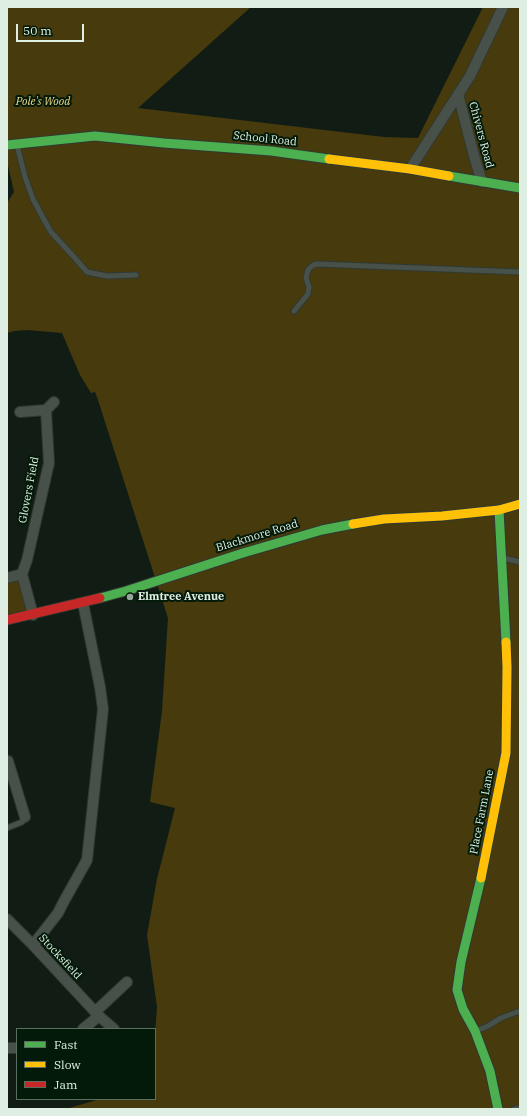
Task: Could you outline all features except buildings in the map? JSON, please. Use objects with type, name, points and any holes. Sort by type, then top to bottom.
[{"type":"street","name":"Chivers Road","points":[[410,169],[470,76],[503,7]]},
{"type":"street","name":"Chivers Road","points":[[458,94],[482,182]]},
{"type":"street","name":"School Road","points":[[7,145],[95,136],[271,151],[410,169],[520,188]]},
{"type":"street","points":[[20,412],[46,410],[54,402]]},
{"type":"street","name":"Glovers Field","points":[[22,574],[27,560],[49,463],[46,410]]},
{"type":"street","name":"Blackmore Road","points":[[7,620],[83,603],[126,591],[243,553],[329,528],[384,519],[442,516],[499,510],[520,504]]},
{"type":"street","name":"Place Farm Lane","points":[[498,1109],[490,1071],[475,1031],[463,1009],[457,990],[461,962],[479,885],[506,752],[508,666],[499,510]]},
{"type":"street","points":[[7,578],[22,574],[33,614]]},
{"type":"street","points":[[33,945],[58,913],[62,903],[87,860],[103,709],[83,603]]},
{"type":"street","points":[[7,761],[25,817]]},
{"type":"street","name":"Stocksfield","points":[[7,919],[97,1014],[113,1028]]},
{"type":"street","points":[[84,1028],[127,982]]},
{"type":"lane","points":[[17,144],[25,177],[42,216],[51,232],[87,272],[107,276],[136,275]]},
{"type":"lane","points":[[294,311],[308,294],[309,287],[306,278],[308,270],[313,265],[317,264],[520,272]]},
{"type":"lane","points":[[502,558],[520,562]]},
{"type":"lane","points":[[7,828],[22,822],[25,817]]},
{"type":"lane","points":[[475,1031],[488,1026],[501,1018],[520,1011]]},
{"type":"lane","points":[[514,1109],[520,1108]]},
{"type":"green space","name":"Pole's Wood","points":[[7,7],[251,7],[138,108],[384,137],[418,138],[483,7],[520,7],[520,1109],[66,1109],[97,1100],[156,1100],[156,1028],[157,1007],[147,935],[157,879],[175,808],[150,802],[162,711],[168,618],[97,397],[95,392],[91,393],[80,375],[62,333],[27,330],[7,333],[7,203],[14,192],[7,161]]},
{"type":"green space","points":[[22,574],[33,615],[7,620],[7,578]]},
{"type":"traffic: fast","points":[[7,145],[95,136],[271,151],[329,159]]},
{"type":"traffic: fast","points":[[449,176],[520,188]]},
{"type":"traffic: fast","points":[[499,510],[506,642]]},
{"type":"traffic: fast","points":[[100,598],[243,553],[322,530],[353,524]]},
{"type":"traffic: fast","points":[[481,878],[461,962],[457,990],[463,1009],[475,1031],[490,1071],[498,1109]]},
{"type":"traffic: slow","points":[[329,159],[410,169],[449,176]]},
{"type":"traffic: slow","points":[[353,524],[384,519],[442,516],[499,510],[520,504]]},
{"type":"traffic: slow","points":[[481,878],[506,753],[506,642]]},
{"type":"traffic: jam","points":[[7,620],[100,598]]},
{"type":"place","name":"Elmtree Avenue","points":[[130,597]]}]
